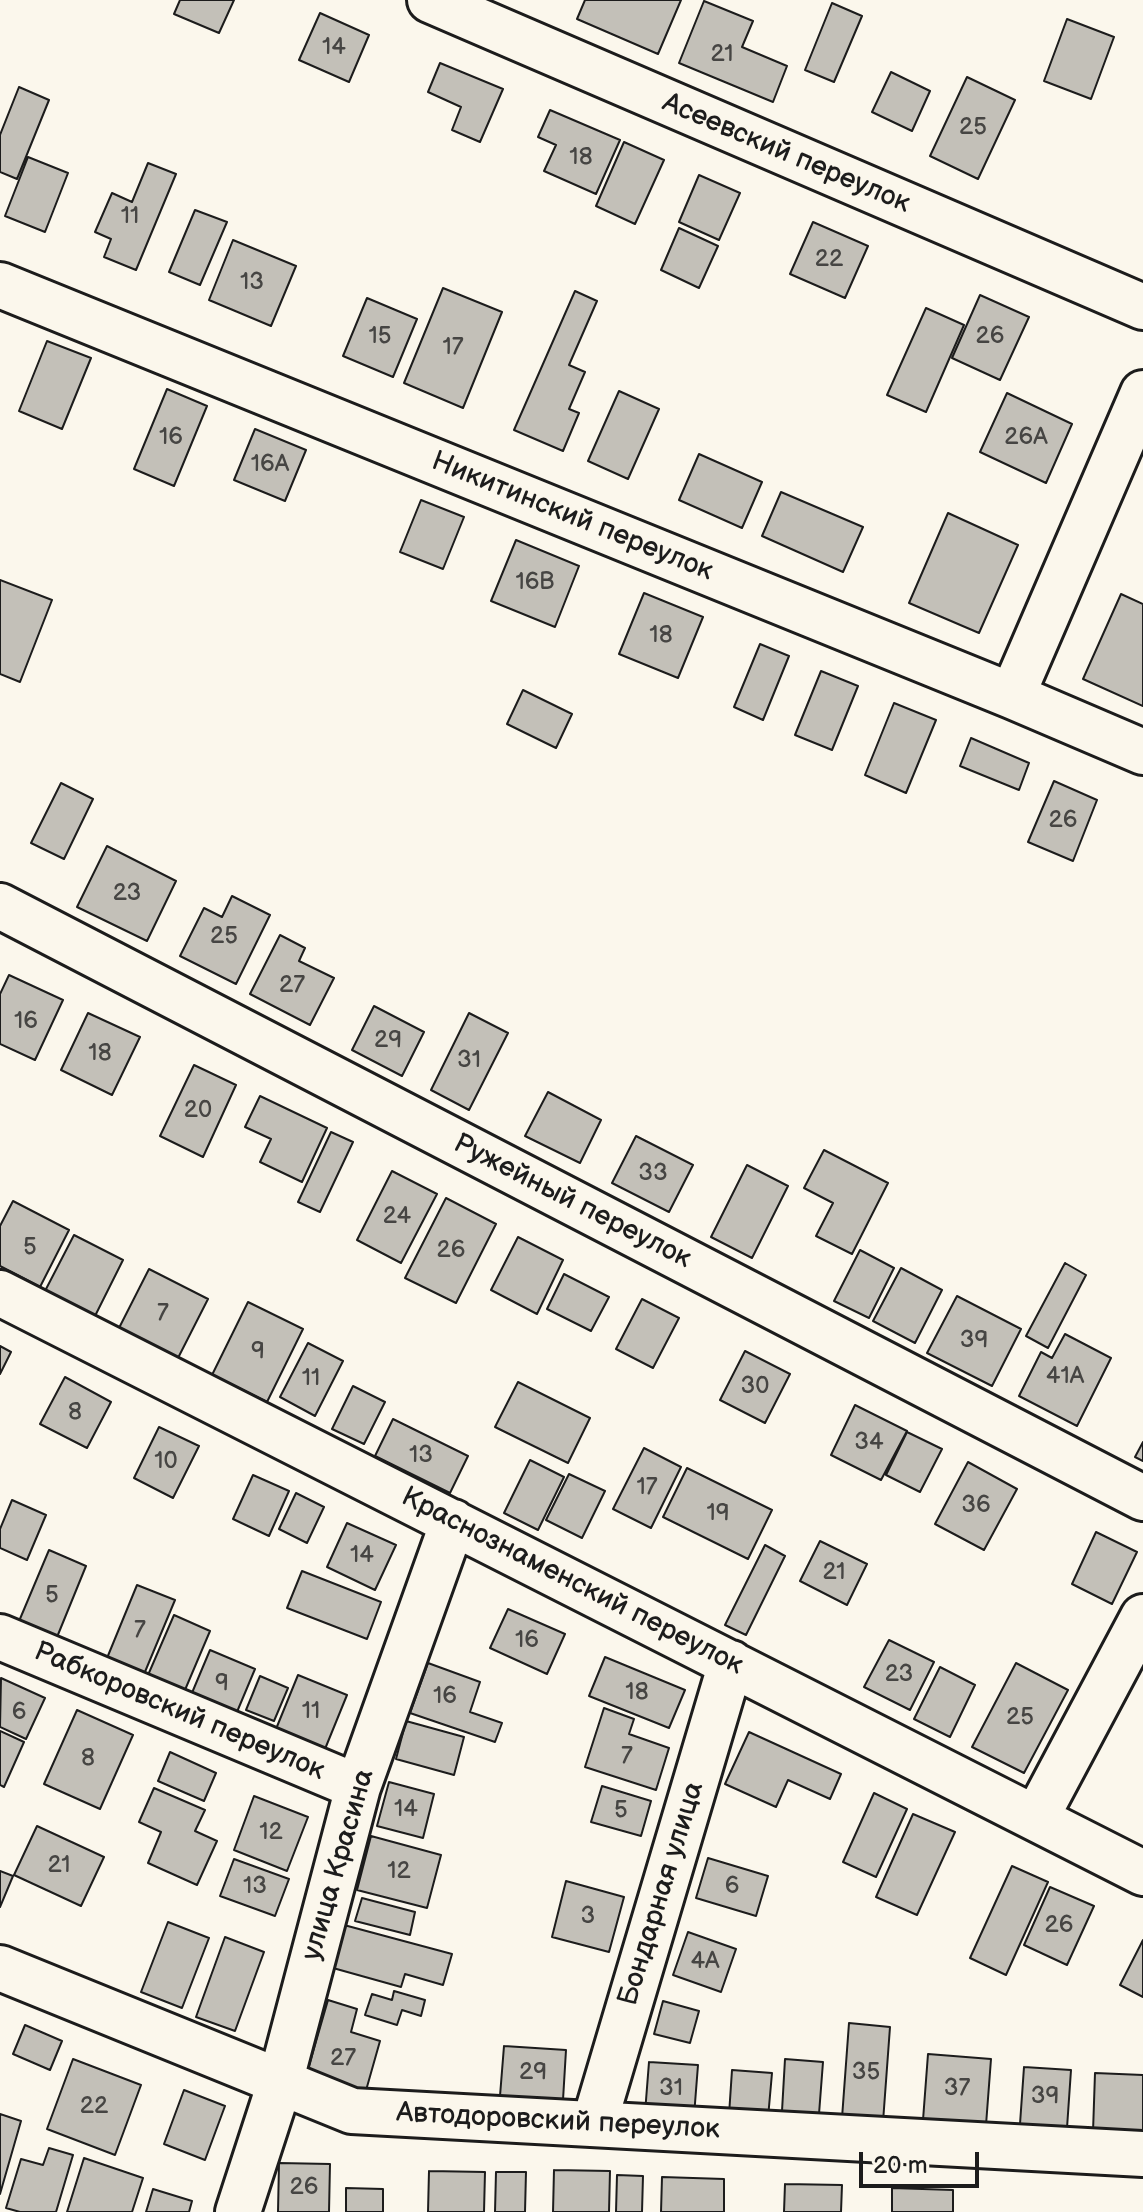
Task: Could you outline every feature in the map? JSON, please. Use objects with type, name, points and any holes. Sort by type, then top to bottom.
[{"type":"street","name":"Асеевский переулок","points":[[430,0],[1143,307]]},
{"type":"street","name":"Никитинский переулок","points":[[0,285],[1143,752]]},
{"type":"street","points":[[1012,696],[1143,393]]},
{"type":"street","name":"Ружейный переулок","points":[[0,906],[1143,1498]]},
{"type":"street","name":"Краснознаменский переулок","points":[[0,1293],[1143,1873]]},
{"type":"street","name":"улица Красина","points":[[238,2212],[280,2083],[358,1787],[453,1522]]},
{"type":"street","points":[[1036,1818],[1143,1617]]},
{"type":"street","name":"Рабкоровский переулок","points":[[0,1637],[358,1787]]},
{"type":"street","name":"Бондарная улица","points":[[594,2124],[731,1663]]},
{"type":"street","name":"Автодоровский переулок","points":[[0,1968],[352,2111],[1143,2154]]},
{"type":"building","points":[[180,0],[234,0],[219,33],[174,14]]},
{"type":"building","points":[[585,0],[681,0],[658,54],[577,19]]},
{"type":"building","points":[[704,1],[753,21],[742,47],[787,66],[773,102],[679,63]]},
{"type":"building","points":[[832,3],[862,16],[834,82],[805,70]]},
{"type":"building","points":[[320,13],[369,35],[349,82],[299,60]]},
{"type":"building","points":[[1067,19],[1114,37],[1091,99],[1044,81]]},
{"type":"building","points":[[440,63],[503,89],[480,142],[452,130],[461,107],[428,92]]},
{"type":"building","points":[[891,72],[930,91],[912,131],[872,112]]},
{"type":"building","points":[[967,77],[1015,100],[978,179],[930,156]]},
{"type":"building","points":[[19,87],[49,100],[17,179],[0,172],[0,135]]},
{"type":"building","points":[[550,110],[620,140],[596,194],[544,171],[556,145],[538,137]]},
{"type":"building","points":[[624,142],[664,160],[635,224],[596,206]]},
{"type":"building","points":[[28,157],[68,173],[45,232],[5,216]]},
{"type":"building","points":[[148,163],[176,174],[136,270],[104,257],[111,239],[95,232],[112,193],[132,202]]},
{"type":"building","points":[[699,175],[740,193],[719,240],[679,222]]},
{"type":"building","points":[[195,210],[227,222],[200,285],[169,272]]},
{"type":"building","points":[[813,222],[868,246],[845,298],[790,274]]},
{"type":"building","points":[[679,228],[718,246],[699,288],[661,270]]},
{"type":"building","points":[[233,240],[296,266],[271,326],[209,300]]},
{"type":"building","points":[[443,288],[502,312],[463,408],[404,383]]},
{"type":"building","points":[[575,291],[597,301],[569,365],[585,372],[569,409],[579,413],[563,451],[514,430]]},
{"type":"building","points":[[980,295],[1029,317],[1000,380],[952,358]]},
{"type":"building","points":[[367,298],[417,319],[393,377],[343,356]]},
{"type":"building","points":[[926,308],[964,325],[926,412],[887,395]]},
{"type":"building","points":[[47,341],[91,358],[62,429],[19,411]]},
{"type":"building","points":[[167,389],[207,406],[174,486],[134,469]]},
{"type":"building","points":[[619,391],[659,409],[628,479],[588,461]]},
{"type":"building","points":[[1007,393],[1072,424],[1046,483],[980,452]]},
{"type":"building","points":[[255,429],[306,450],[285,501],[234,480]]},
{"type":"building","points":[[699,454],[762,482],[742,528],[679,500]]},
{"type":"building","points":[[781,492],[863,527],[843,572],[762,536]]},
{"type":"building","points":[[421,500],[464,517],[443,569],[400,552]]},
{"type":"building","points":[[948,513],[1018,545],[979,633],[909,603]]},
{"type":"building","points":[[516,540],[579,566],[555,627],[491,601]]},
{"type":"building","points":[[0,580],[52,600],[20,682],[0,674]]},
{"type":"building","points":[[644,593],[703,617],[678,678],[619,654]]},
{"type":"building","points":[[1121,594],[1143,604],[1143,706],[1083,679]]},
{"type":"building","points":[[760,644],[789,656],[763,720],[734,707]]},
{"type":"building","points":[[821,671],[858,686],[832,750],[795,735]]},
{"type":"building","points":[[523,690],[572,714],[556,748],[507,724]]},
{"type":"building","points":[[894,703],[936,720],[906,793],[865,775]]},
{"type":"building","points":[[971,738],[1029,763],[1019,790],[960,766]]},
{"type":"building","points":[[1054,781],[1097,800],[1073,861],[1028,842]]},
{"type":"building","points":[[61,783],[93,799],[64,859],[31,843]]},
{"type":"building","points":[[107,846],[176,881],[147,941],[77,907]]},
{"type":"building","points":[[232,896],[270,915],[236,984],[180,956],[204,908],[222,917]]},
{"type":"building","points":[[280,935],[305,948],[299,961],[334,978],[310,1025],[250,994]]},
{"type":"building","points":[[9,975],[63,1000],[35,1060],[0,1044],[0,994]]},
{"type":"building","points":[[374,1006],[424,1032],[402,1076],[352,1050]]},
{"type":"building","points":[[88,1013],[140,1037],[112,1095],[61,1070]]},
{"type":"building","points":[[469,1013],[508,1033],[469,1110],[431,1090]]},
{"type":"building","points":[[194,1065],[236,1085],[203,1157],[160,1136]]},
{"type":"building","points":[[548,1092],[601,1120],[580,1163],[525,1136]]},
{"type":"building","points":[[260,1096],[327,1128],[302,1182],[260,1162],[271,1139],[245,1127]]},
{"type":"building","points":[[331,1132],[353,1142],[320,1212],[298,1202]]},
{"type":"building","points":[[636,1136],[693,1165],[669,1212],[612,1183]]},
{"type":"building","points":[[824,1150],[888,1183],[852,1254],[816,1236],[833,1203],[804,1188]]},
{"type":"building","points":[[747,1165],[788,1186],[752,1258],[711,1237]]},
{"type":"building","points":[[392,1171],[437,1194],[401,1263],[357,1240]]},
{"type":"building","points":[[446,1198],[496,1224],[456,1303],[405,1278]]},
{"type":"building","points":[[13,1201],[69,1230],[40,1287],[0,1266],[0,1226]]},
{"type":"building","points":[[74,1235],[123,1260],[95,1316],[45,1291]]},
{"type":"building","points":[[518,1237],[563,1260],[537,1314],[491,1290]]},
{"type":"building","points":[[860,1250],[894,1268],[869,1318],[834,1301]]},
{"type":"building","points":[[1065,1263],[1086,1275],[1048,1348],[1026,1336]]},
{"type":"building","points":[[901,1268],[942,1290],[915,1343],[873,1321]]},
{"type":"building","points":[[149,1269],[208,1299],[178,1358],[119,1328]]},
{"type":"building","points":[[564,1274],[609,1297],[591,1331],[547,1309]]},
{"type":"building","points":[[957,1296],[1021,1329],[992,1386],[927,1353]]},
{"type":"building","points":[[642,1299],[679,1318],[653,1368],[616,1349]]},
{"type":"building","points":[[248,1302],[303,1329],[267,1402],[212,1375]]},
{"type":"building","points":[[1065,1334],[1111,1358],[1077,1426],[1019,1396],[1041,1352],[1052,1358]]},
{"type":"building","points":[[308,1343],[343,1361],[315,1416],[280,1397]]},
{"type":"building","points":[[0,1346],[11,1352],[0,1374]]},
{"type":"building","points":[[745,1351],[790,1374],[765,1423],[720,1400]]},
{"type":"building","points":[[65,1377],[111,1402],[87,1448],[40,1424]]},
{"type":"building","points":[[518,1382],[590,1418],[568,1463],[495,1427]]},
{"type":"building","points":[[353,1386],[385,1402],[364,1444],[332,1429]]},
{"type":"building","points":[[855,1405],[907,1431],[881,1480],[831,1455]]},
{"type":"building","points":[[393,1419],[468,1456],[450,1493],[375,1456]]},
{"type":"building","points":[[159,1427],[199,1446],[173,1498],[134,1478]]},
{"type":"building","points":[[907,1432],[942,1449],[920,1492],[886,1475]]},
{"type":"building","points":[[1143,1442],[1143,1461],[1135,1457]]},
{"type":"building","points":[[644,1448],[681,1467],[651,1528],[613,1509]]},
{"type":"building","points":[[530,1460],[564,1477],[538,1530],[504,1513]]},
{"type":"building","points":[[968,1462],[1017,1489],[984,1550],[935,1524]]},
{"type":"building","points":[[687,1468],[772,1510],[748,1559],[663,1517]]},
{"type":"building","points":[[569,1474],[605,1491],[582,1538],[546,1520]]},
{"type":"building","points":[[253,1475],[289,1491],[269,1536],[233,1519]]},
{"type":"building","points":[[296,1493],[324,1507],[307,1543],[279,1529]]},
{"type":"building","points":[[12,1500],[46,1515],[27,1560],[0,1548],[0,1529]]},
{"type":"building","points":[[347,1523],[396,1545],[375,1590],[327,1567]]},
{"type":"building","points":[[1096,1532],[1137,1552],[1112,1604],[1072,1584]]},
{"type":"building","points":[[820,1541],[867,1564],[847,1605],[800,1581]]},
{"type":"building","points":[[765,1545],[785,1556],[746,1635],[725,1625]]},
{"type":"building","points":[[49,1550],[86,1566],[55,1642],[17,1626]]},
{"type":"building","points":[[302,1571],[381,1602],[367,1639],[287,1608]]},
{"type":"building","points":[[137,1585],[175,1600],[142,1679],[105,1663]]},
{"type":"building","points":[[508,1609],[565,1634],[547,1674],[490,1648]]},
{"type":"building","points":[[174,1615],[210,1631],[182,1697],[145,1682]]},
{"type":"building","points":[[889,1640],[934,1662],[910,1710],[864,1687]]},
{"type":"building","points":[[210,1650],[255,1669],[234,1719],[189,1700]]},
{"type":"building","points":[[605,1657],[685,1690],[669,1728],[589,1696]]},
{"type":"building","points":[[428,1663],[480,1682],[470,1712],[502,1723],[495,1742],[410,1713]]},
{"type":"building","points":[[1016,1663],[1068,1690],[1024,1773],[972,1747]]},
{"type":"building","points":[[940,1667],[975,1685],[950,1737],[914,1719]]},
{"type":"building","points":[[298,1675],[347,1695],[325,1749],[276,1729]]},
{"type":"building","points":[[260,1676],[288,1688],[274,1721],[246,1710]]},
{"type":"building","points":[[1,1678],[45,1698],[26,1739],[0,1727]]},
{"type":"building","points":[[604,1708],[634,1719],[629,1734],[669,1748],[656,1790],[585,1767]]},
{"type":"building","points":[[77,1710],[133,1735],[100,1809],[44,1784]]},
{"type":"building","points":[[406,1721],[464,1737],[454,1775],[396,1759]]},
{"type":"building","points":[[0,1731],[24,1742],[4,1787],[0,1785]]},
{"type":"building","points":[[749,1732],[841,1774],[830,1799],[788,1780],[776,1807],[725,1784]]},
{"type":"building","points":[[170,1752],[216,1773],[204,1801],[158,1781]]},
{"type":"building","points":[[389,1782],[434,1794],[423,1838],[377,1826]]},
{"type":"building","points":[[602,1786],[651,1801],[641,1836],[591,1822]]},
{"type":"building","points":[[154,1788],[205,1810],[195,1831],[217,1841],[197,1885],[148,1863],[161,1832],[139,1822]]},
{"type":"building","points":[[874,1793],[907,1809],[876,1877],[843,1862]]},
{"type":"building","points":[[254,1796],[308,1817],[287,1871],[234,1850]]},
{"type":"building","points":[[913,1814],[955,1832],[917,1915],[876,1897]]},
{"type":"building","points":[[37,1826],[104,1857],[81,1906],[14,1875]]},
{"type":"building","points":[[371,1836],[441,1855],[427,1908],[357,1890]]},
{"type":"building","points":[[708,1858],[768,1876],[756,1916],[696,1898]]},
{"type":"building","points":[[234,1859],[289,1879],[275,1916],[220,1896]]},
{"type":"building","points":[[1012,1866],[1048,1882],[1006,1975],[970,1958]]},
{"type":"building","points":[[0,1871],[13,1876],[0,1907]]},
{"type":"building","points":[[566,1881],[624,1897],[609,1952],[552,1937]]},
{"type":"building","points":[[1050,1887],[1094,1906],[1067,1965],[1024,1945]]},
{"type":"building","points":[[362,1898],[415,1912],[410,1935],[355,1921]]},
{"type":"building","points":[[168,1922],[209,1938],[182,2008],[141,1992]]},
{"type":"building","points":[[344,1925],[452,1954],[443,1985],[405,1974],[401,1987],[333,1968]]},
{"type":"building","points":[[688,1932],[736,1949],[721,1992],[673,1975]]},
{"type":"building","points":[[225,1937],[264,1952],[235,2031],[196,2017]]},
{"type":"building","points":[[1143,1940],[1143,1997],[1120,1985]]},
{"type":"building","points":[[394,1991],[425,2000],[421,2016],[402,2010],[397,2025],[365,2015],[372,1994],[392,2000]]},
{"type":"building","points":[[328,2000],[357,2009],[351,2032],[380,2041],[365,2094],[306,2076]]},
{"type":"building","points":[[663,2001],[699,2011],[690,2043],[654,2034]]},
{"type":"building","points":[[849,2023],[890,2027],[883,2122],[842,2118]]},
{"type":"building","points":[[25,2025],[62,2041],[50,2070],[13,2054]]},
{"type":"building","points":[[504,2046],[566,2050],[563,2100],[500,2096]]},
{"type":"building","points":[[928,2054],[991,2059],[986,2125],[923,2120]]},
{"type":"building","points":[[73,2059],[141,2085],[115,2155],[47,2129]]},
{"type":"building","points":[[785,2059],[823,2062],[819,2114],[782,2111]]},
{"type":"building","points":[[649,2062],[698,2065],[694,2116],[645,2113]]},
{"type":"building","points":[[1024,2067],[1071,2070],[1067,2128],[1020,2124]]},
{"type":"building","points":[[732,2070],[772,2073],[768,2118],[729,2115]]},
{"type":"building","points":[[1095,2073],[1143,2075],[1143,2134],[1093,2132]]},
{"type":"building","points":[[184,2090],[225,2106],[205,2160],[164,2144]]},
{"type":"building","points":[[0,2114],[21,2121],[0,2194]]},
{"type":"building","points":[[49,2148],[73,2155],[56,2212],[20,2212],[6,2208],[21,2159],[43,2165]]},
{"type":"building","points":[[84,2158],[143,2178],[132,2212],[67,2212]]},
{"type":"building","points":[[279,2163],[330,2164],[329,2212],[278,2212]]},
{"type":"building","points":[[554,2170],[610,2171],[609,2212],[553,2212]]},
{"type":"building","points":[[429,2171],[485,2172],[484,2212],[428,2212]]},
{"type":"building","points":[[496,2172],[526,2172],[525,2212],[495,2212]]},
{"type":"building","points":[[617,2175],[643,2176],[642,2212],[616,2212]]},
{"type":"building","points":[[662,2177],[724,2179],[724,2212],[661,2212]]},
{"type":"building","points":[[785,2184],[842,2185],[841,2212],[784,2212]]},
{"type":"building","points":[[346,2188],[383,2189],[383,2212],[346,2212]]},
{"type":"building","points":[[892,2188],[953,2190],[953,2212],[892,2212]]},
{"type":"building","points":[[153,2189],[192,2201],[189,2212],[146,2212]]}]
